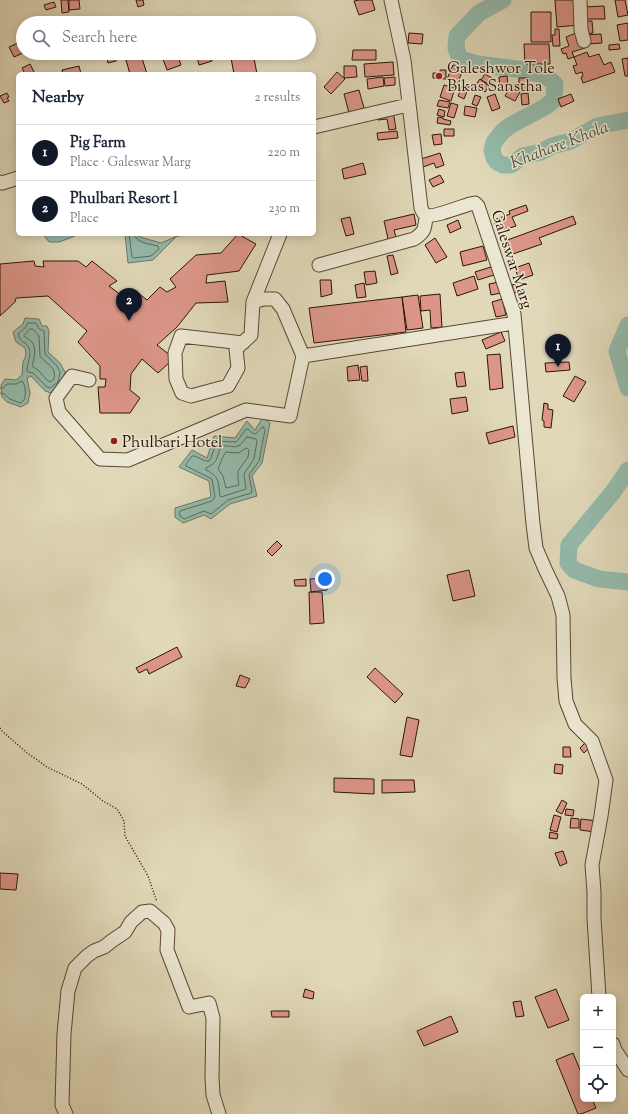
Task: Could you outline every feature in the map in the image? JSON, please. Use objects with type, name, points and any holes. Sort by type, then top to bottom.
[{"type":"street","points":[[319,264],[414,239],[422,234],[425,224],[426,216],[422,212],[421,208],[404,60],[391,0]]},
{"type":"street","points":[[580,0],[581,30],[584,41]]},
{"type":"street","points":[[316,127],[408,105]]},
{"type":"street","points":[[0,182],[2,183],[16,179]]},
{"type":"street","name":"Galeswar Marg","points":[[426,216],[433,216],[470,204],[475,204],[478,206],[514,314],[536,548],[558,596],[564,615],[564,678],[566,701],[575,724],[592,741],[606,780],[592,865],[599,994]]},
{"type":"street","points":[[243,343],[181,336],[175,353],[176,379],[182,393],[191,396],[228,386],[238,368],[236,349],[243,343],[251,335],[253,302],[279,236]]},
{"type":"street","points":[[89,380],[72,376],[56,398],[59,412],[100,460],[128,460],[246,410],[290,416],[303,356],[283,309],[275,299],[263,299],[253,302]]},
{"type":"street","points":[[303,356],[515,323]]},
{"type":"street","points":[[66,1114],[62,1105],[64,1034],[68,991],[75,968],[87,956],[104,947],[125,932],[131,922],[142,912],[150,911],[164,923],[168,930],[167,950],[189,1007],[209,1003],[213,1018],[213,1095],[219,1114]]},
{"type":"street","points":[[616,1052],[628,1070]]},
{"type":"path","points":[[0,728],[26,752],[47,767],[82,784],[103,801],[118,809],[124,821],[125,836],[148,876],[157,903]]},
{"type":"water","points":[[44,236],[75,236],[59,242],[49,242]]},
{"type":"water","points":[[125,236],[139,236],[161,243],[177,236],[153,260],[128,263]]},
{"type":"water","points":[[25,318],[39,319],[42,326],[47,326],[49,331],[48,352],[60,363],[65,372],[62,384],[51,393],[45,391],[31,376],[27,378],[30,393],[28,403],[21,407],[7,402],[2,397],[1,385],[5,379],[16,380],[22,375],[23,362],[26,355],[25,348],[16,342],[13,332],[23,324]]},
{"type":"water","points":[[263,417],[270,423],[262,463],[252,476],[257,496],[230,504],[211,519],[204,515],[183,523],[175,517],[175,508],[211,497],[209,481],[179,467],[192,450],[207,458],[214,436],[235,438],[247,421],[255,430]]},
{"type":"building","points":[[61,0],[68,0],[69,12],[62,13]]},
{"type":"building","points":[[69,0],[79,0],[80,9],[69,10]]},
{"type":"building","points":[[136,0],[143,0],[144,5],[138,7]]},
{"type":"building","points":[[372,0],[375,10],[359,15],[354,1]]},
{"type":"building","points":[[555,0],[577,0],[579,25],[557,27]]},
{"type":"building","points":[[615,0],[625,0],[628,15],[618,17]]},
{"type":"building","points":[[54,2],[56,7],[46,10],[44,5]]},
{"type":"building","points":[[604,6],[605,19],[583,19],[583,7]]},
{"type":"building","points":[[531,12],[551,12],[551,42],[531,42]]},
{"type":"building","points":[[584,21],[592,21],[593,33],[585,34]]},
{"type":"building","points":[[628,23],[628,40],[620,41],[617,25]]},
{"type":"building","points":[[555,29],[559,29],[560,46],[553,46],[552,35],[555,35]]},
{"type":"building","points":[[579,32],[585,48],[572,52],[574,57],[568,59],[566,53],[563,54],[561,49],[569,46],[566,37]]},
{"type":"building","points":[[409,33],[423,34],[422,44],[408,43]]},
{"type":"building","points":[[601,34],[602,43],[586,44],[585,35]]},
{"type":"building","points":[[16,44],[16,56],[14,57],[9,47]]},
{"type":"building","points":[[524,44],[549,44],[550,64],[525,64]]},
{"type":"building","points":[[619,44],[620,49],[609,50],[609,45]]},
{"type":"building","points":[[353,50],[376,50],[376,60],[352,60]]},
{"type":"building","points":[[587,52],[589,57],[599,54],[604,65],[611,62],[615,72],[583,83],[581,77],[583,76],[582,72],[576,74],[573,66],[577,65],[574,57]]},
{"type":"building","points":[[628,58],[628,76],[625,76],[622,59]]},
{"type":"building","points":[[107,60],[116,60],[116,61],[108,63]]},
{"type":"building","points":[[126,60],[143,60],[146,72],[129,72]]},
{"type":"building","points":[[163,60],[179,60],[181,65],[167,70]]},
{"type":"building","points":[[198,60],[212,61],[199,65]]},
{"type":"building","points":[[231,60],[254,60],[257,72],[234,72]]},
{"type":"building","points":[[393,62],[394,75],[365,77],[364,64]]},
{"type":"building","points":[[30,64],[34,72],[24,72],[22,68]]},
{"type":"building","points":[[453,65],[463,69],[458,83],[447,79]]},
{"type":"building","points":[[79,66],[80,72],[62,72],[62,70]]},
{"type":"building","points":[[344,66],[356,66],[357,77],[344,78]]},
{"type":"building","name":"Galeshwor Tole Bikas Sanstha","points":[[440,70],[446,70],[446,79],[433,78],[433,73],[440,73]]},
{"type":"building","points":[[337,72],[345,79],[331,94],[324,87]]},
{"type":"building","points":[[485,74],[497,81],[493,87],[481,80]]},
{"type":"building","points":[[507,76],[508,86],[500,87],[499,77]]},
{"type":"building","points":[[383,77],[384,86],[368,89],[367,79]]},
{"type":"building","points":[[395,77],[395,85],[385,86],[384,78]]},
{"type":"building","points":[[519,78],[529,78],[529,90],[519,90]]},
{"type":"building","points":[[480,79],[489,86],[485,92],[475,86]]},
{"type":"building","points":[[463,84],[469,86],[464,99],[458,96]]},
{"type":"building","points":[[444,85],[455,88],[451,101],[440,97]]},
{"type":"building","points":[[511,86],[520,92],[515,101],[505,96]]},
{"type":"building","points":[[359,90],[364,108],[349,113],[344,94]]},
{"type":"building","points":[[7,93],[9,97],[7,98],[9,101],[4,103],[0,96]]},
{"type":"building","points":[[528,93],[529,104],[522,105],[521,94]]},
{"type":"building","points":[[495,94],[500,108],[492,111],[487,97]]},
{"type":"building","points":[[571,94],[574,101],[561,107],[558,99]]},
{"type":"building","points":[[475,95],[481,97],[477,106],[472,104]]},
{"type":"building","points":[[439,100],[450,102],[448,108],[437,106]]},
{"type":"building","points":[[451,103],[458,105],[454,118],[447,116]]},
{"type":"building","points":[[465,106],[477,108],[475,117],[464,115]]},
{"type":"building","points":[[439,109],[445,111],[444,117],[437,115]]},
{"type":"building","points":[[393,111],[396,129],[389,130],[387,119],[378,120],[377,114]]},
{"type":"building","points":[[438,117],[451,121],[450,125],[437,123]]},
{"type":"building","points":[[444,129],[454,129],[454,136],[444,136]]},
{"type":"building","points":[[397,131],[398,138],[378,140],[377,133]]},
{"type":"building","points":[[441,134],[442,144],[434,145],[432,135]]},
{"type":"building","points":[[440,153],[444,165],[436,168],[434,163],[423,167],[421,159]]},
{"type":"building","points":[[363,163],[366,174],[344,179],[342,169]]},
{"type":"building","points":[[440,175],[444,182],[433,187],[429,180]]},
{"type":"building","points":[[526,205],[528,211],[512,217],[516,226],[498,232],[494,220],[510,214],[509,211]]},
{"type":"building","points":[[414,214],[416,225],[394,230],[397,241],[389,243],[384,221]]},
{"type":"building","points":[[573,216],[576,224],[539,238],[542,244],[507,256],[502,242]]},
{"type":"building","points":[[350,217],[354,234],[346,236],[341,219]]},
{"type":"building","points":[[458,220],[461,228],[450,233],[447,225]]},
{"type":"building","points":[[236,236],[242,236],[256,244],[239,271],[207,275],[206,283],[225,281],[228,302],[196,303],[177,327],[157,345],[171,356],[171,361],[158,373],[142,359],[131,374],[130,390],[140,398],[130,413],[100,413],[98,387],[105,387],[106,379],[100,379],[100,366],[78,342],[87,331],[48,296],[16,298],[15,302],[0,316],[0,264],[34,261],[35,266],[44,267],[43,261],[78,261],[86,267],[92,261],[117,281],[109,286],[125,298],[133,289],[147,300],[160,287],[167,292],[176,287],[170,279],[196,255],[221,253]]},
{"type":"building","points":[[435,238],[447,257],[436,263],[425,245]]},
{"type":"building","points":[[483,246],[487,260],[463,266],[460,252]]},
{"type":"building","points":[[393,255],[398,273],[391,275],[387,256]]},
{"type":"building","points":[[529,263],[533,275],[519,280],[515,268]]},
{"type":"building","points":[[494,266],[497,274],[478,280],[475,272]]},
{"type":"building","points":[[375,271],[377,283],[366,285],[364,272]]},
{"type":"building","points":[[474,276],[478,289],[457,296],[453,283]]},
{"type":"building","points":[[320,280],[331,280],[332,294],[321,297]]},
{"type":"building","points":[[499,282],[501,293],[491,295],[489,284]]},
{"type":"building","points":[[364,283],[366,297],[357,298],[355,285]]},
{"type":"building","points":[[517,284],[519,292],[513,293],[512,285]]},
{"type":"building","points":[[440,294],[442,327],[431,328],[430,310],[421,311],[420,296]]},
{"type":"building","points":[[418,295],[423,328],[407,330],[402,297]]},
{"type":"building","points":[[402,297],[406,332],[314,343],[309,308]]},
{"type":"building","points":[[502,299],[506,315],[496,317],[492,302]]},
{"type":"building","points":[[501,332],[505,341],[486,349],[482,340]]},
{"type":"building","points":[[500,354],[503,388],[490,390],[487,355]]},
{"type":"building","points":[[569,362],[570,370],[546,372],[545,363]]},
{"type":"building","points":[[358,365],[360,380],[348,381],[347,367]]},
{"type":"building","points":[[367,366],[368,381],[362,381],[360,367]]},
{"type":"building","points":[[464,372],[466,386],[457,387],[455,373]]},
{"type":"building","points":[[575,376],[586,382],[574,402],[563,396]]},
{"type":"building","points":[[466,397],[468,411],[452,414],[450,399]]},
{"type":"building","points":[[544,403],[548,404],[548,409],[553,410],[551,428],[544,427],[544,421],[542,420]]},
{"type":"building","points":[[513,426],[515,437],[489,444],[486,433]]},
{"type":"building","points":[[277,541],[282,546],[272,556],[267,551]]},
{"type":"building","points":[[469,570],[475,596],[453,601],[447,575]]},
{"type":"building","points":[[326,578],[327,590],[311,592],[310,579]]},
{"type":"building","points":[[306,579],[306,586],[295,586],[294,580]]},
{"type":"building","points":[[309,592],[322,592],[324,623],[310,624]]},
{"type":"building","points":[[177,647],[182,657],[149,674],[147,669],[139,673],[136,668]]},
{"type":"building","points":[[375,668],[403,694],[395,703],[367,677]]},
{"type":"building","points":[[240,675],[250,679],[245,688],[236,686]]},
{"type":"building","points":[[407,717],[419,720],[412,757],[400,755]]},
{"type":"building","points":[[585,743],[589,748],[584,753],[580,748]]},
{"type":"building","points":[[563,747],[570,747],[571,757],[563,757]]},
{"type":"building","points":[[555,764],[563,765],[562,774],[554,773]]},
{"type":"building","points":[[334,778],[374,779],[374,794],[334,792]]},
{"type":"building","points":[[382,780],[414,780],[415,792],[382,793]]},
{"type":"building","points":[[562,800],[567,803],[562,814],[556,811]]},
{"type":"building","points":[[566,809],[574,810],[573,816],[565,815]]},
{"type":"building","points":[[554,815],[561,817],[557,832],[550,830]]},
{"type":"building","points":[[571,818],[579,819],[579,828],[570,828]]},
{"type":"building","points":[[581,819],[597,821],[595,832],[580,830]]},
{"type":"building","points":[[550,832],[558,834],[557,839],[549,838]]},
{"type":"building","points":[[563,851],[567,863],[560,866],[555,853]]},
{"type":"building","points":[[0,873],[18,874],[16,890],[0,889]]},
{"type":"building","points":[[305,989],[314,992],[313,999],[303,997]]},
{"type":"building","points":[[556,989],[569,1020],[548,1028],[535,997]]},
{"type":"building","points":[[521,1001],[524,1016],[516,1017],[513,1002]]},
{"type":"building","points":[[271,1011],[289,1011],[289,1017],[272,1017]]},
{"type":"building","points":[[451,1016],[458,1032],[424,1046],[417,1031]]},
{"type":"building","points":[[573,1053],[580,1070],[580,1102],[593,1102],[596,1108],[578,1114],[556,1060]]},
{"type":"waterway","name":"Khahare Khola","points":[[503,0],[479,13],[457,36],[456,48],[460,59],[478,64],[524,70],[546,76],[555,84],[554,100],[545,107],[511,125],[502,132],[494,142],[492,150],[494,158],[497,162],[503,165],[511,165],[523,156],[541,152],[552,146],[571,141],[597,126],[628,120]]},
{"type":"waterway","name":"Khahare Khola","points":[[628,325],[617,351],[628,388]]},
{"type":"waterway","name":"Khahare Khola","points":[[628,470],[613,492],[569,545],[568,563],[574,570],[599,579],[628,582]]},
{"type":"place","name":"Galeshwor Tole Bikas Sanstha","points":[[439,76]]},
{"type":"place","name":"Phulbari Resort l","points":[[129,321]]},
{"type":"place","name":"Pig Farm","points":[[558,367]]},
{"type":"place","name":"Phulbari Hotel","points":[[114,441]]}]
